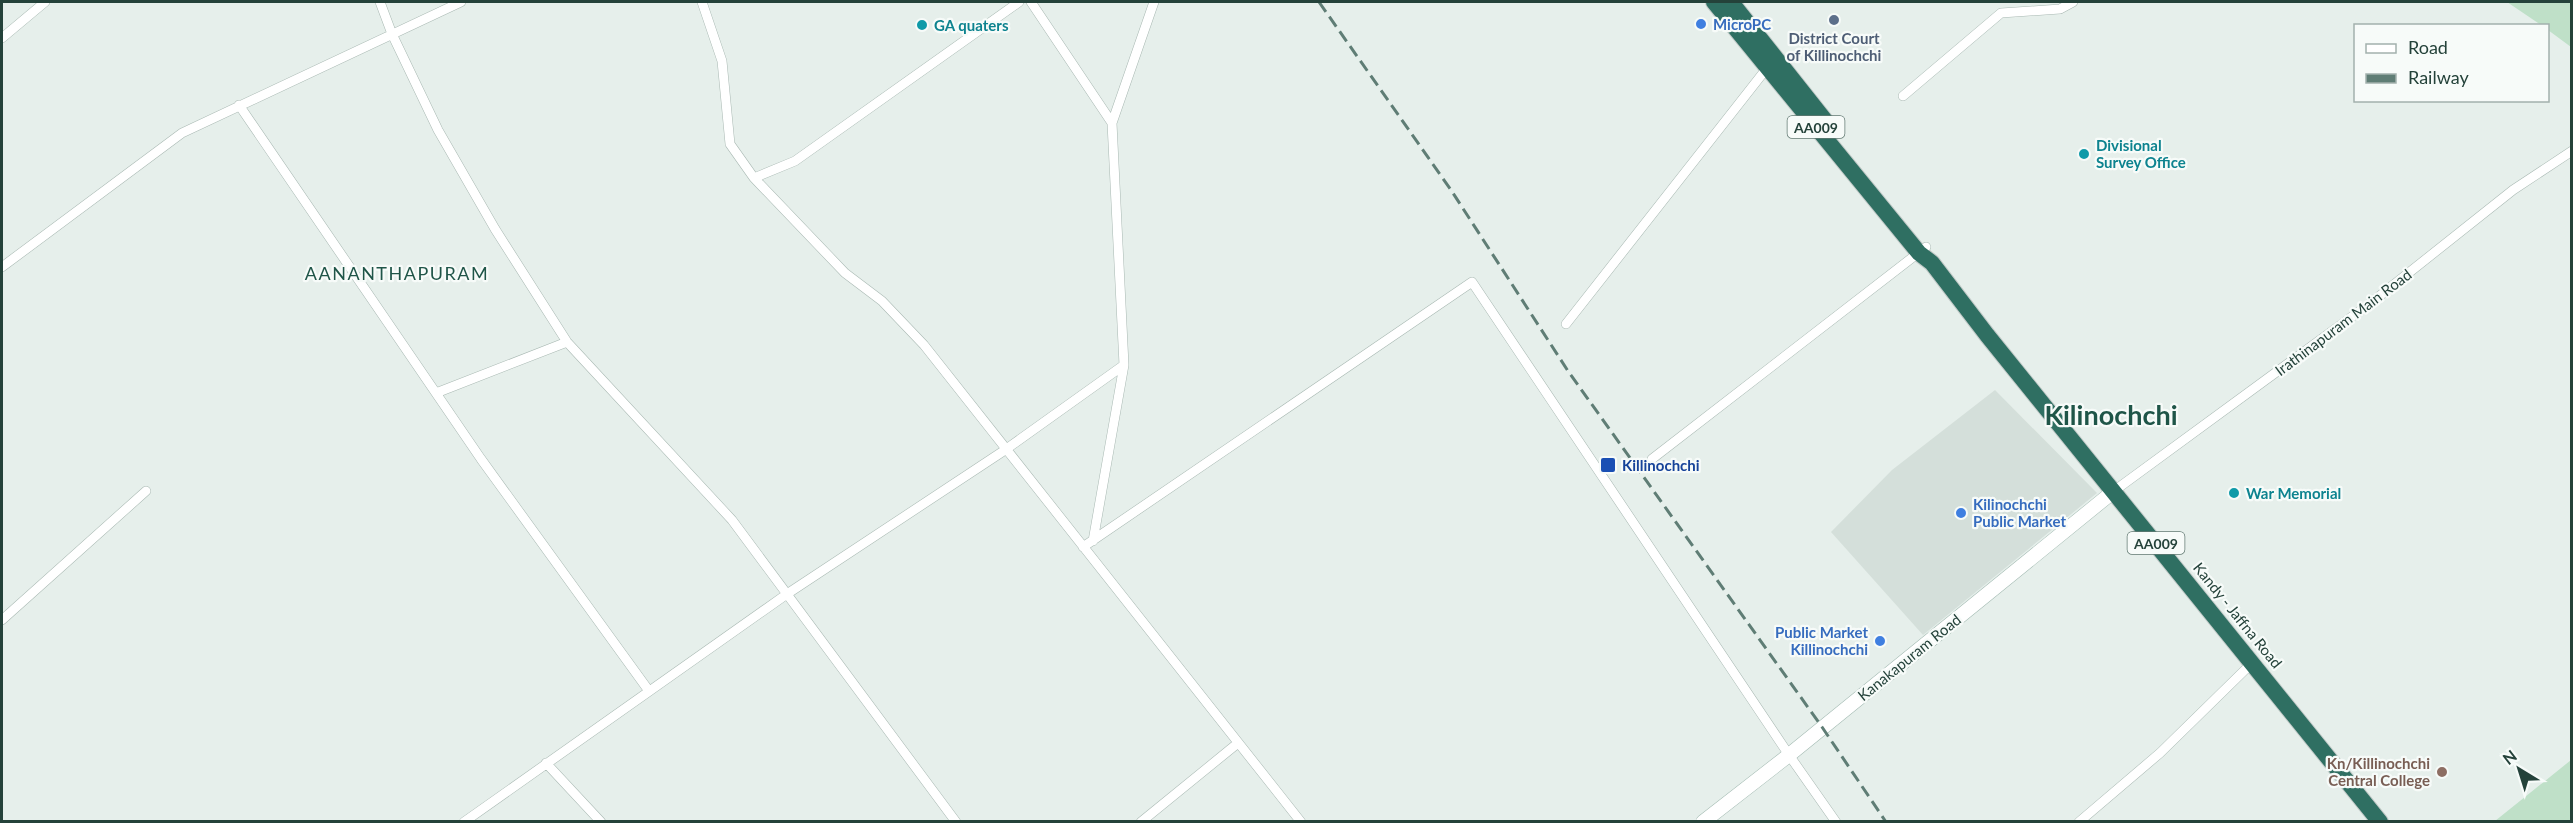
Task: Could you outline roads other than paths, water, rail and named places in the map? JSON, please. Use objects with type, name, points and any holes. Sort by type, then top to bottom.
[{"type":"highway","name":"Kandy - Jaffna Road","points":[[1714,2],[1925,254]]},
{"type":"highway","name":"Kandy - Jaffna Road","points":[[1731,2],[1987,335],[2253,662],[2372,819]]},
{"type":"street","points":[[2,38],[45,2]]},
{"type":"street","points":[[380,2],[392,34],[438,130],[495,229],[567,342],[732,520],[956,822]]},
{"type":"street","points":[[2,267],[182,133],[460,2]]},
{"type":"street","points":[[702,2],[723,61],[730,144],[754,178],[844,273],[882,301],[924,345],[1301,822]]},
{"type":"street","points":[[754,178],[795,161],[1019,2]]},
{"type":"street","points":[[1030,2],[1112,123]]},
{"type":"street","points":[[1093,541],[1124,365],[1112,123],[1154,2]]},
{"type":"street","points":[[1903,96],[2001,13],[2060,9],[2073,2]]},
{"type":"street","points":[[1566,324],[1767,68]]},
{"type":"street","points":[[238,105],[436,393],[649,691]]},
{"type":"street","name":"Irathinapuram Main Road","points":[[2114,491],[2372,302],[2513,190],[2571,151]]},
{"type":"street","points":[[1652,459],[1925,254]]},
{"type":"street","points":[[1083,547],[1472,282],[1836,822]]},
{"type":"street","points":[[436,393],[567,342]]},
{"type":"street","points":[[464,822],[787,594],[1005,450],[1124,365]]},
{"type":"street","points":[[2,620],[146,491]]},
{"type":"street","name":"Kanakapuram Road","points":[[1703,822],[2114,491]]},
{"type":"street","points":[[2079,822],[2160,753],[2253,662]]},
{"type":"street","points":[[1141,822],[1238,743]]},
{"type":"street","points":[[546,763],[601,822]]},
{"type":"railway","points":[[1319,2],[1451,190],[1568,371],[1822,727],[1886,822]]},
{"type":"place","name":"District Court of Killinochchi","points":[[1834,20]]},
{"type":"place","name":"MicroPC","points":[[1701,24]]},
{"type":"place","name":"GA quaters","points":[[922,25]]},
{"type":"place","name":"Divisional Survey Office","points":[[2084,154]]},
{"type":"place","name":"Killinochchi","points":[[1608,465]]},
{"type":"place","name":"War Memorial","points":[[2234,493]]},
{"type":"place","name":"Kilinochchi Public Market","points":[[1961,513]]},
{"type":"place","name":"Public Market Killinochchi","points":[[1880,641]]},
{"type":"place","name":"Kn/Killinochchi Central College","points":[[2442,772]]},
{"type":"district","name":"AANANTHAPURAM","points":[[397,273]]},
{"type":"district","name":"Kilinochchi","points":[[2111,414]]}]
